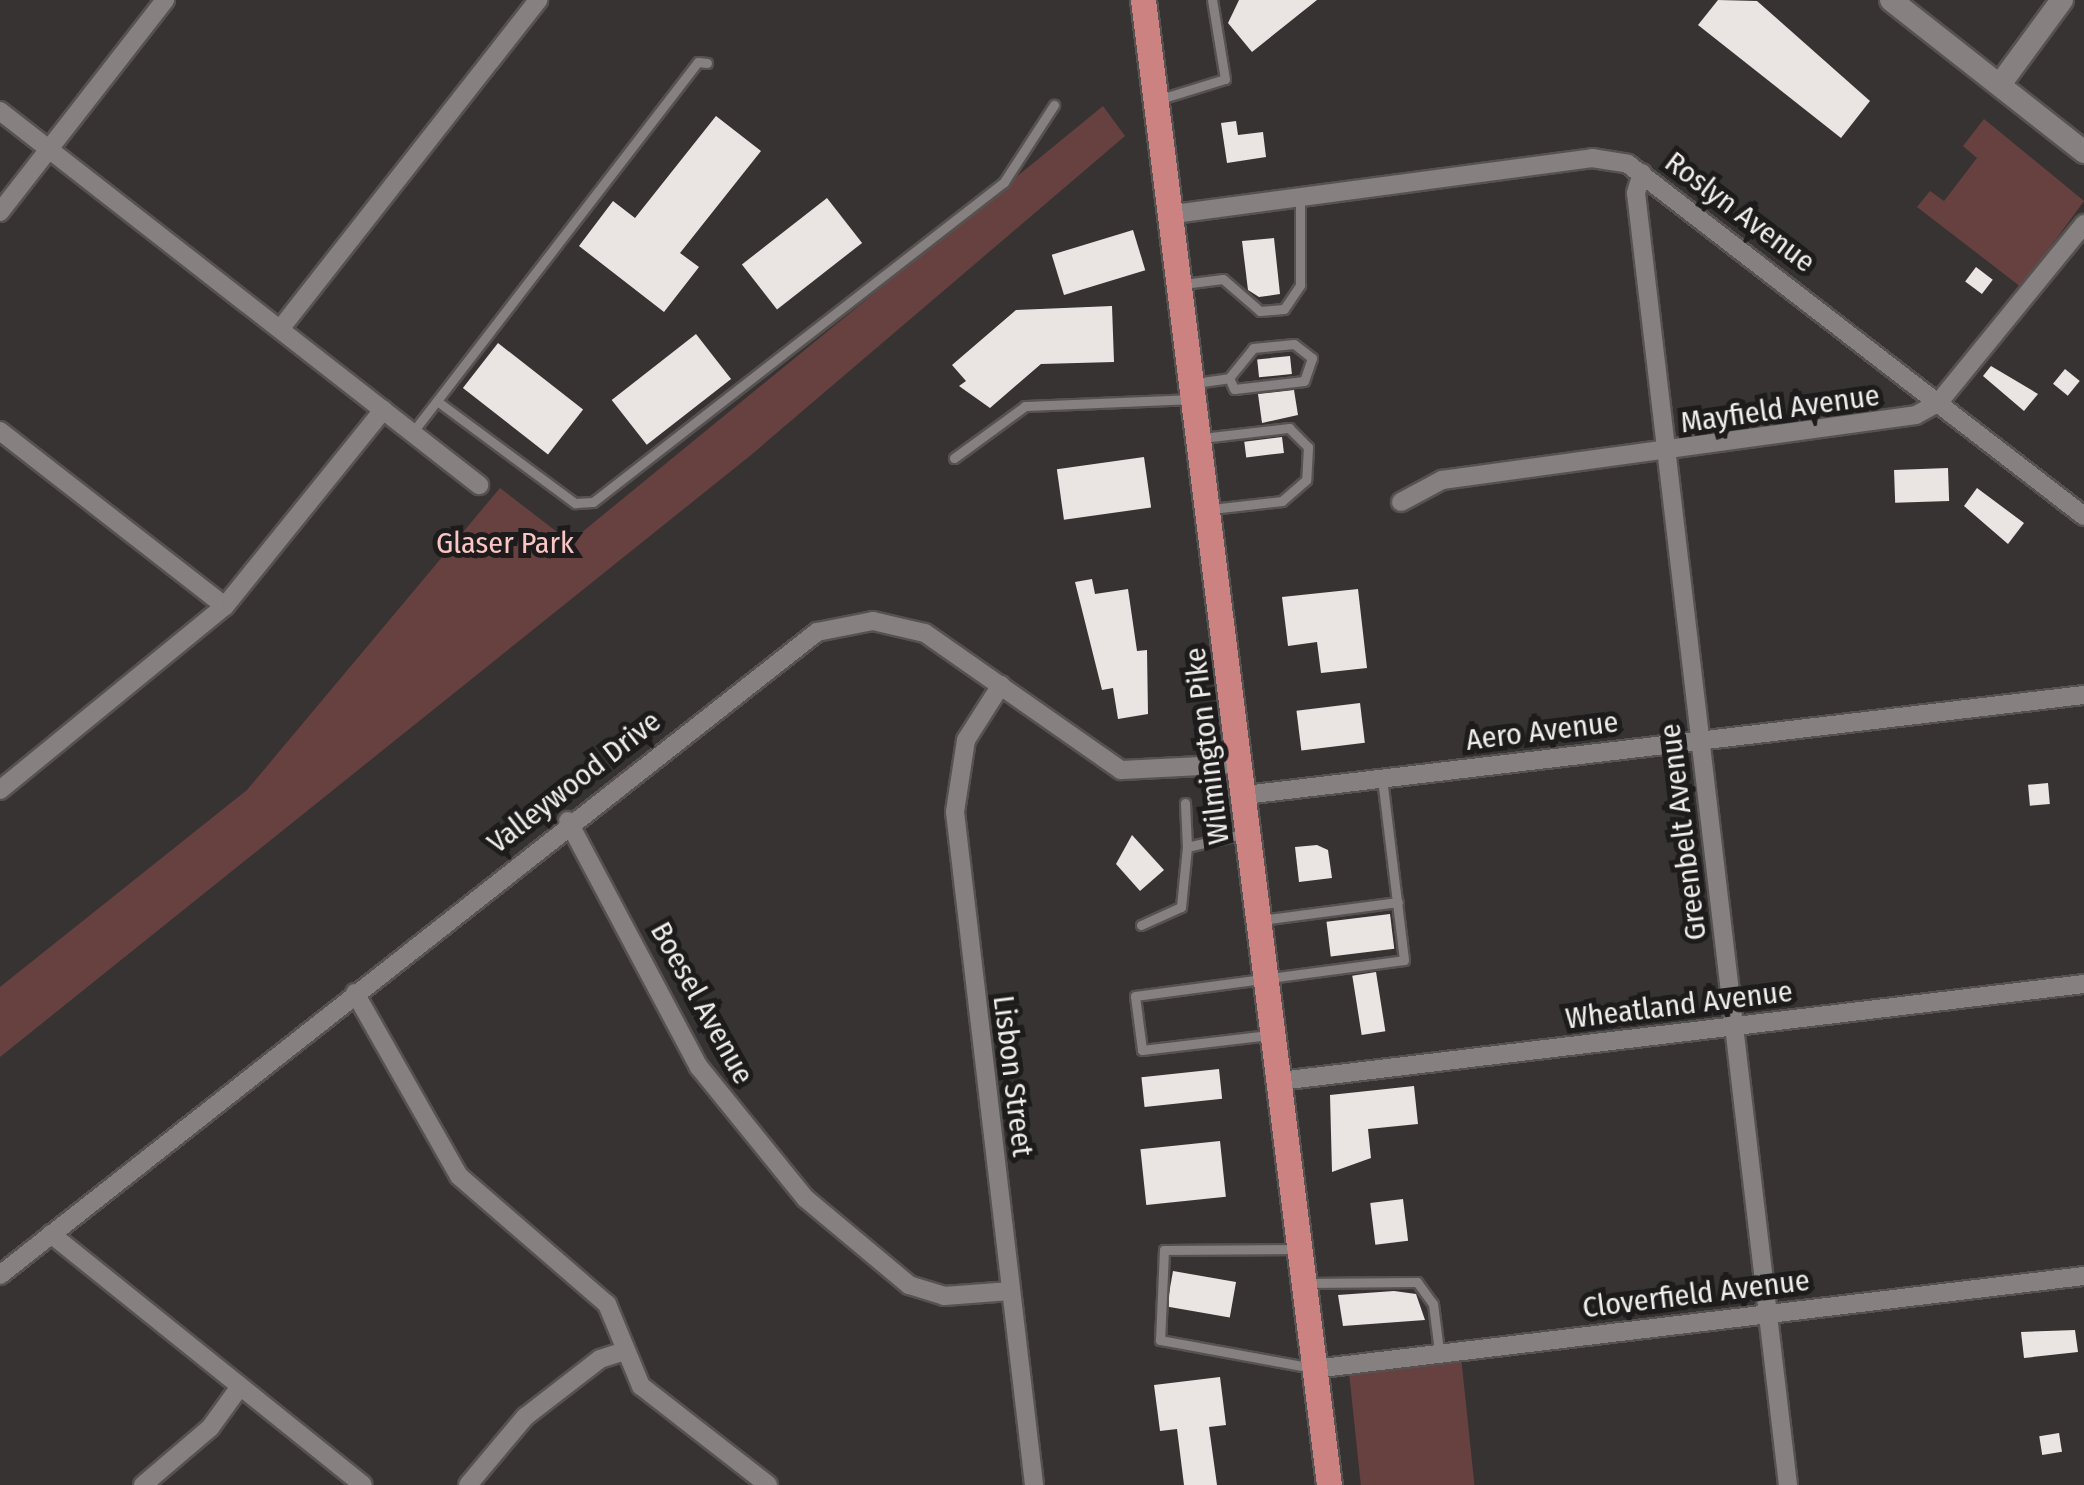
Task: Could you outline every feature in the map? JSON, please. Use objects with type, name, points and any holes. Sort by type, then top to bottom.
[{"type":"main road","name":"Wilmington Pike","points":[[1142,0],[1211,509],[1328,1485]]},
{"type":"main road","points":[[1891,0],[2084,152]]},
{"type":"main road","points":[[2001,83],[2062,0]]},
{"type":"street","points":[[0,212],[165,0]]},
{"type":"street","points":[[280,328],[538,0]]},
{"type":"street","points":[[0,111],[479,485]]},
{"type":"street","name":"Roslyn Avenue","points":[[1174,214],[1300,194],[1592,158],[1642,173],[2084,516]]},
{"type":"street","name":"Greenbelt Avenue","points":[[1642,173],[1636,193],[1788,1485]]},
{"type":"street","name":"Mayfield Avenue","points":[[1400,502],[1442,480],[1892,423],[1939,402],[2084,224]]},
{"type":"street","points":[[0,790],[225,606],[383,410]]},
{"type":"street","points":[[0,431],[225,606]]},
{"type":"street","name":"Valleywood Drive","points":[[0,1276],[568,822],[817,632],[896,624],[951,647],[1122,770],[1241,764]]},
{"type":"street","name":"Lisbon Street","points":[[1001,685],[966,740],[955,812],[1034,1485]]},
{"type":"street","name":"Aero Avenue","points":[[1245,795],[2084,695]]},
{"type":"street","name":"Boesel Avenue","points":[[568,822],[699,1066],[794,1187],[909,1284],[944,1296],[1011,1291]]},
{"type":"street","name":"Wheatland Avenue","points":[[1280,1080],[2084,984]]},
{"type":"street","points":[[355,994],[459,1176],[607,1304],[622,1352],[641,1386],[768,1485]]},
{"type":"street","points":[[51,1234],[363,1485]]},
{"type":"street","name":"Cloverfield Avenue","points":[[1314,1369],[2084,1276]]},
{"type":"street","points":[[468,1485],[525,1417],[622,1352]]},
{"type":"street","points":[[143,1485],[210,1428],[240,1388]]},
{"type":"lane","points":[[1157,100],[1224,79],[1212,0]]},
{"type":"lane","points":[[412,433],[698,62],[707,63]]},
{"type":"lane","points":[[437,400],[575,504],[593,502],[1004,182],[1054,104]]},
{"type":"lane","points":[[1182,284],[1222,279],[1246,304],[1260,311],[1294,300],[1300,194]]},
{"type":"lane","points":[[954,458],[1025,406],[1196,390],[1229,378],[1243,352],[1294,344],[1312,358],[1304,381],[1245,388],[1229,378]]},
{"type":"lane","points":[[1202,438],[1289,428],[1308,447],[1306,480],[1282,501],[1211,509]]},
{"type":"lane","points":[[1274,1035],[1142,1050],[1135,996],[1404,960],[1382,778]]},
{"type":"lane","points":[[1141,924],[1181,906],[1187,848],[1184,803]]},
{"type":"lane","points":[[1187,848],[1250,833]]},
{"type":"lane","points":[[1261,920],[1398,902]]},
{"type":"lane","points":[[1300,1249],[1164,1250],[1160,1340],[1314,1369]]},
{"type":"lane","points":[[1304,1283],[1417,1282],[1433,1304],[1439,1351]]},
{"type":"green space","name":"Glaser Park","points":[[1103,106],[1125,136],[751,455],[0,1057],[0,987],[247,790],[500,488],[570,542]]},
{"type":"green space","points":[[1984,119],[2084,201],[2021,287],[1917,207],[1930,191],[1944,201],[1977,158],[1963,146]]},
{"type":"green space","points":[[1461,1357],[1474,1485],[1361,1485],[1349,1369]]},
{"type":"building","points":[[1239,0],[1317,0],[1252,52],[1228,23]]},
{"type":"building","points":[[1718,0],[1757,1],[1870,101],[1841,138],[1698,25]]},
{"type":"building","points":[[716,116],[761,151],[680,253],[699,267],[664,312],[579,246],[613,201],[635,218]]},
{"type":"building","points":[[1236,121],[1238,135],[1263,132],[1266,157],[1227,163],[1221,123]]},
{"type":"building","points":[[827,198],[862,243],[777,309],[742,264]]},
{"type":"building","points":[[1133,230],[1145,270],[1064,295],[1052,255]]},
{"type":"building","points":[[1274,238],[1280,294],[1259,297],[1248,290],[1242,241]]},
{"type":"building","points":[[1976,267],[1993,280],[1982,294],[1965,281]]},
{"type":"building","points":[[1112,306],[1114,362],[1041,364],[990,408],[959,386],[966,381],[952,365],[1016,310]]},
{"type":"building","points":[[696,334],[731,379],[647,445],[612,400]]},
{"type":"building","points":[[498,343],[583,409],[548,454],[463,388]]},
{"type":"building","points":[[1290,356],[1292,374],[1259,377],[1257,359]]},
{"type":"building","points":[[1991,366],[2038,394],[2024,411],[1983,376]]},
{"type":"building","points":[[2065,369],[2080,381],[2068,396],[2053,384]]},
{"type":"building","points":[[1294,390],[1298,415],[1262,423],[1258,394]]},
{"type":"building","points":[[1282,437],[1284,453],[1246,458],[1244,442]]},
{"type":"building","points":[[1144,457],[1151,508],[1064,520],[1057,469]]},
{"type":"building","points":[[1948,468],[1949,501],[1895,503],[1894,470]]},
{"type":"building","points":[[1977,488],[2024,523],[2008,544],[1964,506]]},
{"type":"building","points":[[1092,579],[1095,594],[1128,589],[1137,651],[1147,650],[1148,714],[1118,719],[1113,688],[1102,690],[1075,582]]},
{"type":"building","points":[[1358,589],[1367,668],[1321,673],[1317,642],[1288,646],[1282,597]]},
{"type":"building","points":[[1360,703],[1365,743],[1301,751],[1296,711]]},
{"type":"building","points":[[2048,783],[2050,804],[2030,806],[2028,785]]},
{"type":"building","points":[[1132,835],[1164,870],[1140,891],[1116,864]]},
{"type":"building","points":[[1317,845],[1328,850],[1332,878],[1299,882],[1295,847]]},
{"type":"building","points":[[1390,914],[1394,949],[1331,957],[1326,922]]},
{"type":"building","points":[[1376,972],[1385,1031],[1362,1035],[1352,976]]},
{"type":"building","points":[[1219,1069],[1222,1099],[1145,1107],[1141,1077]]},
{"type":"building","points":[[1414,1086],[1418,1124],[1368,1129],[1371,1158],[1332,1172],[1330,1095]]},
{"type":"building","points":[[1220,1141],[1226,1197],[1146,1205],[1140,1149]]},
{"type":"building","points":[[1403,1199],[1408,1241],[1375,1245],[1370,1203]]},
{"type":"building","points":[[1173,1271],[1236,1282],[1230,1318],[1167,1306]]},
{"type":"building","points":[[1394,1291],[1416,1294],[1425,1320],[1343,1326],[1338,1295]]},
{"type":"building","points":[[2075,1330],[2078,1352],[2024,1358],[2021,1332]]},
{"type":"building","points":[[1220,1377],[1226,1425],[1209,1427],[1217,1485],[1184,1485],[1177,1429],[1160,1431],[1154,1385]]},
{"type":"building","points":[[2059,1433],[2062,1452],[2042,1455],[2039,1436]]}]
